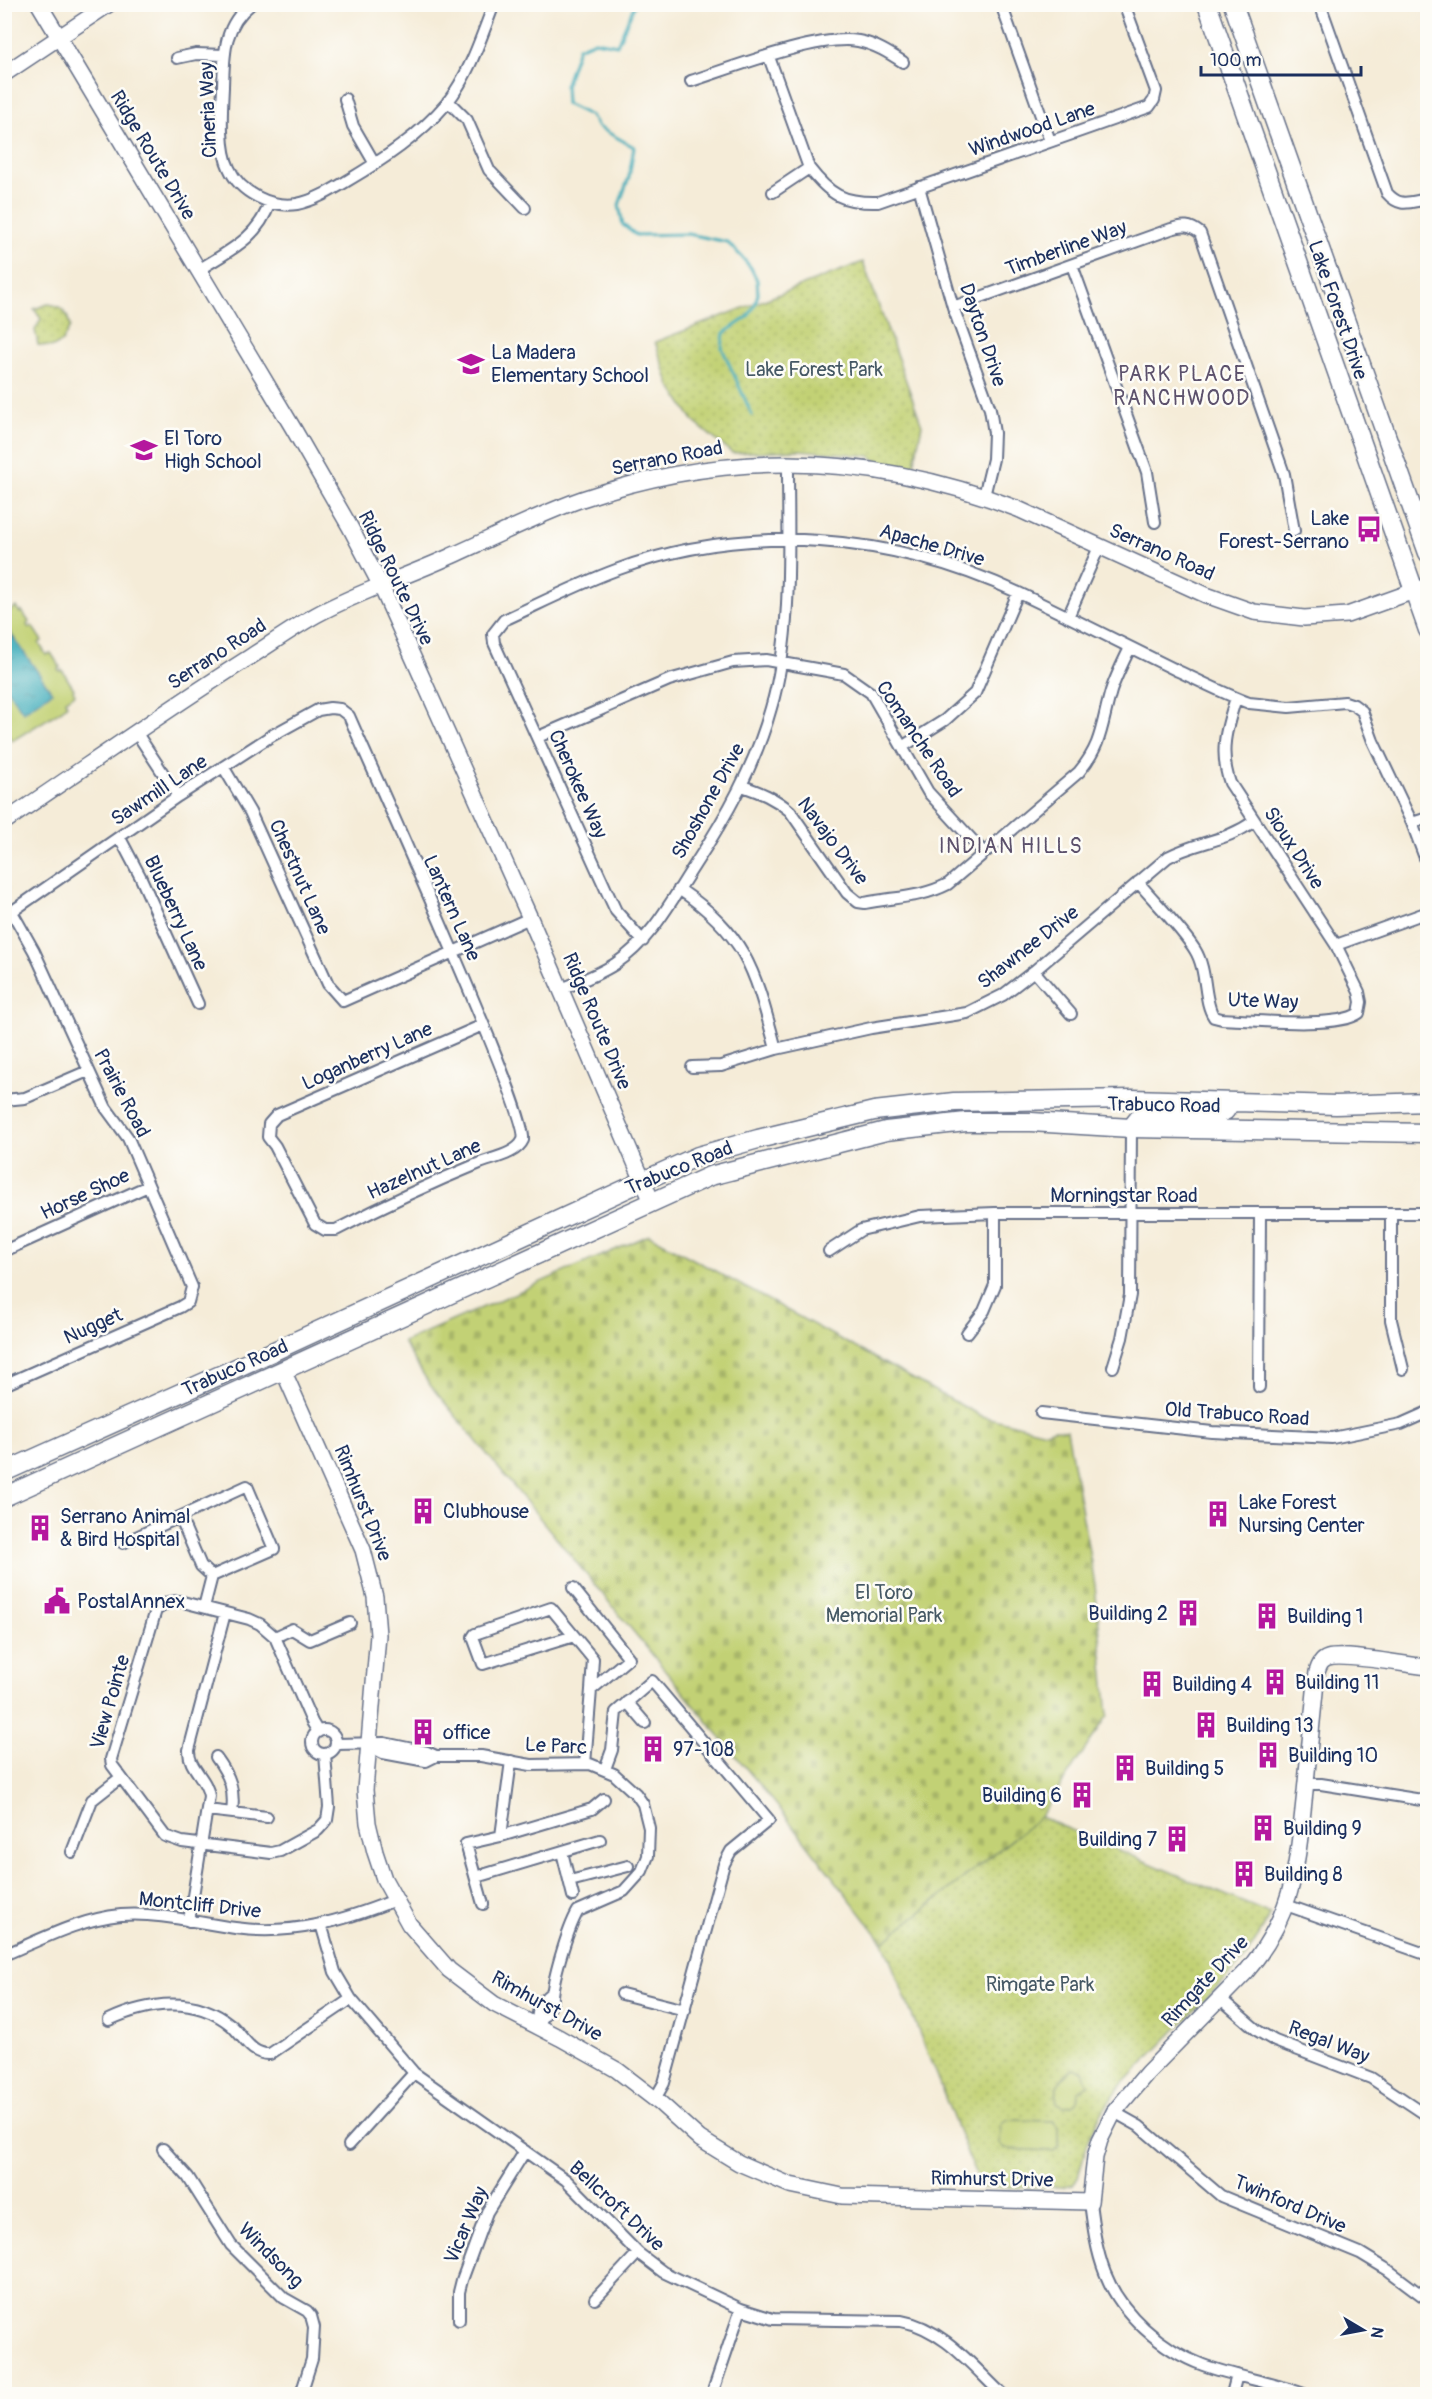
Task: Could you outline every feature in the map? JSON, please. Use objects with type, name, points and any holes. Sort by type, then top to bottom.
[{"type":"main road","name":"Lake Forest Drive","points":[[1206,4],[1420,589],[1428,630]]},
{"type":"main road","name":"Lake Forest Drive","points":[[1233,4],[1428,553]]},
{"type":"main road","name":"Trabuco Road","points":[[4,1472],[698,1156],[874,1111],[954,1102],[1047,1100],[1336,1105],[1428,1102]]},
{"type":"main road","points":[[1131,1128],[1139,1118],[1149,1114],[1215,1114],[1225,1111],[1232,1102]]},
{"type":"main road","name":"Trabuco Road","points":[[4,1497],[710,1176],[886,1131],[966,1122],[1031,1122],[1131,1128],[1428,1133]]},
{"type":"main road","points":[[459,1291],[465,1280],[472,1275],[514,1253],[522,1236]]},
{"type":"main road","points":[[214,1378],[228,1379],[255,1370],[274,1367],[284,1370],[300,1352],[353,1326],[359,1311]]},
{"type":"main road","points":[[4,1483],[79,1449],[86,1435]]},
{"type":"street","name":"Ridge Route Drive","points":[[39,4],[344,517],[381,586],[530,918],[652,1202]]},
{"type":"street","points":[[4,74],[110,4]]},
{"type":"street","name":"Cineria Way","points":[[251,4],[231,27],[224,55],[222,114],[224,146],[228,168],[247,190],[270,202]]},
{"type":"street","points":[[197,271],[255,231],[266,217],[270,202],[295,204],[330,191],[375,164],[415,135],[448,101],[463,78],[494,4]]},
{"type":"street","points":[[1001,4],[1050,141]]},
{"type":"street","name":"Windwood Lane","points":[[809,168],[831,192],[847,200],[878,202],[1149,107],[1156,91],[1124,4]]},
{"type":"street","points":[[1320,4],[1387,193],[1395,202],[1404,204],[1428,199]]},
{"type":"street","points":[[692,81],[819,42],[857,40],[882,48],[903,62]]},
{"type":"street","points":[[177,58],[196,54],[224,55]]},
{"type":"street","points":[[769,57],[809,168],[773,192]]},
{"type":"street","points":[[345,99],[353,126],[375,164]]},
{"type":"street","points":[[448,101],[467,120],[489,170],[525,208]]},
{"type":"street","name":"Dayton Drive","points":[[920,188],[953,308],[990,409],[994,433],[993,459],[984,496]]},
{"type":"street","name":"Timberline Way","points":[[953,308],[1171,229],[1182,226],[1192,227],[1200,233],[1284,474],[1294,531]]},
{"type":"street","points":[[1072,265],[1147,472],[1155,522]]},
{"type":"street","name":"Serrano Road","points":[[4,822],[136,732],[316,615],[579,500],[692,470],[751,464],[831,465],[876,469],[932,481],[984,496],[1230,604],[1279,616],[1326,618],[1347,615],[1420,589]]},
{"type":"street","name":"Shoshone Drive","points":[[561,989],[614,965],[643,941],[658,923],[712,838],[742,786],[756,754],[772,707],[784,632],[788,464]]},
{"type":"street","name":"Apache Drive","points":[[493,634],[504,620],[592,580],[640,562],[726,543],[788,539],[861,544],[948,564],[1018,592],[1130,648],[1249,703],[1276,707],[1333,705],[1345,702],[1354,705],[1362,711],[1373,741],[1412,823]]},
{"type":"street","points":[[1068,617],[1099,547]]},
{"type":"street","points":[[902,747],[945,720],[975,693],[1018,592]]},
{"type":"street","name":"Cherokee Way","points":[[493,634],[494,643],[616,911],[643,941]]},
{"type":"street","name":"Navajo Drive","points":[[742,786],[765,794],[790,811],[847,893],[858,902],[919,896],[934,891],[948,884],[1079,772],[1088,761],[1099,741],[1111,692],[1130,648]]},
{"type":"street","name":"Comanche Road","points":[[538,736],[669,680],[739,661],[780,661],[844,674],[860,683],[871,693],[882,708],[928,792],[984,853]]},
{"type":"street","name":"Sioux Drive","points":[[1236,698],[1224,739],[1224,761],[1230,783],[1336,945],[1359,992],[1361,1002],[1359,1013]]},
{"type":"street","name":"Sawmill Lane","points":[[8,914],[178,796],[271,736],[318,710],[340,709]]},
{"type":"street","name":"Lantern Lane","points":[[340,709],[349,717],[453,954],[522,1126]]},
{"type":"street","points":[[136,732],[178,796]]},
{"type":"street","name":"Chestnut Lane","points":[[224,768],[250,812],[328,984],[344,1001],[453,954]]},
{"type":"street","points":[[1428,818],[1412,823],[1428,866]]},
{"type":"street","name":"Shawnee Drive","points":[[692,1067],[721,1066],[776,1048],[871,1028],[967,1013],[1003,995],[1034,971],[1168,857],[1181,850],[1233,835],[1254,821]]},
{"type":"street","name":"Blueberry Lane","points":[[120,838],[140,876],[198,1004]]},
{"type":"street","name":"Ute Way","points":[[1138,882],[1195,950],[1202,967],[1209,1004],[1214,1017],[1281,1022],[1341,1020],[1354,1017],[1359,1013]]},
{"type":"street","points":[[679,889],[725,925],[744,952],[759,986],[776,1048]]},
{"type":"street","points":[[1336,945],[1428,912]]},
{"type":"street","name":"Prairie Road","points":[[8,914],[34,951],[106,1108],[128,1138],[190,1278],[192,1294]]},
{"type":"street","points":[[453,954],[530,918]]},
{"type":"street","points":[[1034,971],[1071,1014]]},
{"type":"street","name":"Loganberry Lane","points":[[325,1230],[315,1224],[275,1146],[268,1137],[269,1124],[278,1114],[483,1025]]},
{"type":"street","points":[[4,1100],[25,1098],[88,1071]]},
{"type":"street","name":"Hazelnut Lane","points":[[325,1230],[336,1230],[477,1164],[516,1149],[523,1139],[522,1126]]},
{"type":"street","points":[[1113,1367],[1122,1338],[1130,1295],[1131,1128]]},
{"type":"street","name":"Horse Shoe","points":[[4,1251],[148,1185]]},
{"type":"street","name":"Morningstar Road","points":[[829,1251],[861,1230],[920,1216],[1131,1212],[1428,1213]]},
{"type":"street","points":[[967,1333],[984,1311],[995,1285],[995,1213]]},
{"type":"street","points":[[1259,1387],[1260,1214]]},
{"type":"street","points":[[1391,1214],[1391,1320],[1403,1369]]},
{"type":"street","name":"Nugget","points":[[4,1385],[180,1307],[188,1302],[192,1294]]},
{"type":"street","name":"Rimhurst Drive","points":[[284,1370],[363,1550],[375,1597],[378,1635],[364,1790],[368,1823],[384,1879],[395,1900],[409,1924],[450,1970],[494,2004],[617,2070],[655,2098],[700,2139],[739,2163],[790,2185],[838,2195],[878,2198],[1090,2202]]},
{"type":"street","name":"Old Trabuco Road","points":[[1041,1413],[1212,1432],[1332,1438],[1401,1424],[1428,1412]]},
{"type":"street","points":[[123,1543],[247,1486],[274,1549],[212,1576]]},
{"type":"street","points":[[180,1517],[201,1566],[212,1576]]},
{"type":"street","points":[[212,1576],[204,1607],[260,1624],[274,1636],[318,1732]]},
{"type":"street","points":[[573,1588],[629,1658],[591,1690]]},
{"type":"street","name":"View Pointe","points":[[204,1607],[180,1601],[169,1602],[156,1610],[111,1759],[120,1778],[165,1836],[182,1842],[203,1845],[271,1853],[280,1851],[324,1825],[329,1814],[325,1754]]},
{"type":"street","points":[[574,1636],[483,1664],[473,1637],[475,1634],[551,1608],[593,1659],[585,1764]]},
{"type":"street","points":[[189,1921],[203,1845],[208,1790],[189,1760],[189,1750],[225,1613]]},
{"type":"street","points":[[274,1636],[292,1629],[310,1640],[350,1623]]},
{"type":"street","name":"Rimgate Drive","points":[[1090,2202],[1095,2157],[1100,2140],[1114,2112],[1147,2073],[1221,1999],[1260,1955],[1287,1905],[1298,1857],[1317,1672],[1321,1662],[1326,1658],[1341,1657],[1428,1667]]},
{"type":"street","points":[[605,1769],[612,1750],[616,1712],[652,1681],[770,1820],[731,1851],[724,1864],[664,2083],[655,2098]]},
{"type":"street","points":[[627,1702],[645,1723]]},
{"type":"street","points":[[327,1730],[335,1736],[336,1744],[332,1751],[325,1754],[317,1752],[313,1738],[318,1732],[327,1730]]},
{"type":"street","name":"Le Parc","points":[[336,1744],[384,1743],[395,1750],[427,1752],[436,1756],[481,1756],[531,1765],[585,1764],[605,1769],[627,1785],[643,1804],[649,1828],[648,1856],[642,1871],[624,1891],[578,1911],[566,1938],[551,1993],[543,1999],[537,2013],[537,2026]]},
{"type":"street","points":[[216,1757],[229,1775],[234,1797],[232,1813]]},
{"type":"street","points":[[501,1836],[511,1761]]},
{"type":"street","points":[[72,1852],[92,1800],[120,1778]]},
{"type":"street","points":[[1305,1784],[1321,1784],[1428,1801]]},
{"type":"street","points":[[483,1904],[466,1844],[592,1809],[604,1799]]},
{"type":"street","points":[[207,1810],[267,1817]]},
{"type":"street","points":[[476,1876],[600,1840]]},
{"type":"street","points":[[562,1852],[573,1896]]},
{"type":"street","points":[[570,1881],[628,1866]]},
{"type":"street","name":"Montcliff Drive","points":[[4,1955],[95,1919],[122,1915],[150,1915],[251,1930],[300,1929],[346,1918],[395,1900]]},
{"type":"street","points":[[1287,1905],[1428,1955]]},
{"type":"street","name":"Bellcroft Drive","points":[[321,1924],[335,1972],[351,1999],[414,2073],[566,2180],[638,2253],[663,2272],[741,2309],[773,2319],[873,2320],[915,2324],[951,2345],[1002,2394]]},
{"type":"street","points":[[622,1994],[685,2010]]},
{"type":"street","points":[[109,2020],[148,2006],[171,2004],[195,2008],[231,2026],[256,2051],[270,2054],[351,1999]]},
{"type":"street","name":"Regal Way","points":[[1221,1999],[1258,2031],[1275,2041],[1371,2078],[1428,2116]]},
{"type":"street","points":[[349,2145],[414,2073]]},
{"type":"street","name":"Twinford Drive","points":[[1114,2112],[1139,2126],[1221,2196],[1360,2253],[1388,2270],[1428,2300]]},
{"type":"street","name":"Windsong","points":[[163,2149],[188,2177],[231,2246],[284,2298],[307,2311],[311,2316],[315,2327],[312,2359],[301,2394]]},
{"type":"street","name":"Vicar Way","points":[[459,2320],[459,2292],[483,2222],[498,2193],[525,2151]]},
{"type":"street","points":[[1090,2202],[1097,2250],[1106,2275],[1129,2311],[1142,2325],[1179,2354],[1203,2365],[1304,2394]]},
{"type":"street","points":[[595,2299],[638,2253]]},
{"type":"street","points":[[712,2394],[741,2309]]},
{"type":"street","points":[[1232,2394],[1237,2375]]},
{"type":"green space","name":"Lake Forest Park","points":[[863,262],[922,425],[914,465],[894,473],[870,456],[799,450],[732,453],[695,423],[670,386],[655,342]]},
{"type":"green space","points":[[48,304],[64,311],[70,327],[62,342],[53,347],[38,345],[35,330],[41,319],[34,309]]},
{"type":"green space","points":[[16,607],[20,613],[22,611],[29,622],[27,625],[29,628],[32,626],[42,641],[39,643],[46,655],[51,653],[60,667],[58,669],[62,670],[75,694],[65,701],[67,704],[62,710],[12,741],[5,730],[4,615]]},
{"type":"green space","name":"El Toro Memorial Park","points":[[649,1235],[981,1416],[1046,1432],[1054,1429],[1067,1430],[1095,1585],[1108,1715],[1040,1817],[883,1942],[783,1813],[430,1385],[403,1342]]},
{"type":"green space","name":"Rimgate Park","points":[[1040,1817],[1271,1914],[1245,1959],[1119,2088],[1093,2130],[1078,2178],[1073,2184],[1062,2187],[981,2188],[883,1942]]},
{"type":"green space","points":[[1074,2069],[1083,2071],[1088,2085],[1078,2092],[1077,2102],[1064,2106],[1057,2103],[1058,2087],[1065,2075]]},
{"type":"green space","points":[[1006,2120],[1054,2121],[1059,2127],[1059,2146],[1054,2151],[1005,2149],[1000,2144],[1001,2125]]},
{"type":"water","points":[[6,627],[52,692],[23,712],[5,686]]},
{"type":"waterway","points":[[635,4],[617,45],[595,41],[578,48],[565,86],[566,104],[591,116],[598,127],[634,147],[629,177],[619,205],[623,225],[636,235],[688,234],[727,242],[751,268],[757,280],[758,294],[754,307],[748,317],[724,333],[722,348],[752,415]]},
{"type":"place","name":"La Madera Elementary School","points":[[471,364]]},
{"type":"place","name":"El Toro High School","points":[[144,450]]},
{"type":"place","name":"Lake Forest-Serrano","points":[[1369,529]]},
{"type":"place","name":"Clubhouse","points":[[423,1511]]},
{"type":"place","name":"Lake Forest Nursing Center","points":[[1218,1514]]},
{"type":"place","name":"Serrano Animal & Bird Hospital","points":[[40,1528]]},
{"type":"place","name":"PostalAnnex","points":[[57,1601]]},
{"type":"place","name":"Building 2","points":[[1188,1613]]},
{"type":"place","name":"Building 1","points":[[1267,1616]]},
{"type":"place","name":"Building 11","points":[[1275,1682]]},
{"type":"place","name":"Building 4","points":[[1152,1684]]},
{"type":"place","name":"Building 13","points":[[1206,1725]]},
{"type":"place","name":"office","points":[[423,1732]]},
{"type":"place","name":"97-108","points":[[653,1749]]},
{"type":"place","name":"Building 10","points":[[1268,1755]]},
{"type":"place","name":"Building 5","points":[[1125,1768]]},
{"type":"place","name":"Building 6","points":[[1082,1795]]},
{"type":"place","name":"Building 9","points":[[1263,1828]]},
{"type":"place","name":"Building 7","points":[[1177,1839]]},
{"type":"place","name":"Building 8","points":[[1244,1874]]},
{"type":"district","name":"PARK PLACE RANCHWOOD","points":[[1182,386]]},
{"type":"district","name":"INDIAN HILLS","points":[[1011,846]]}]
